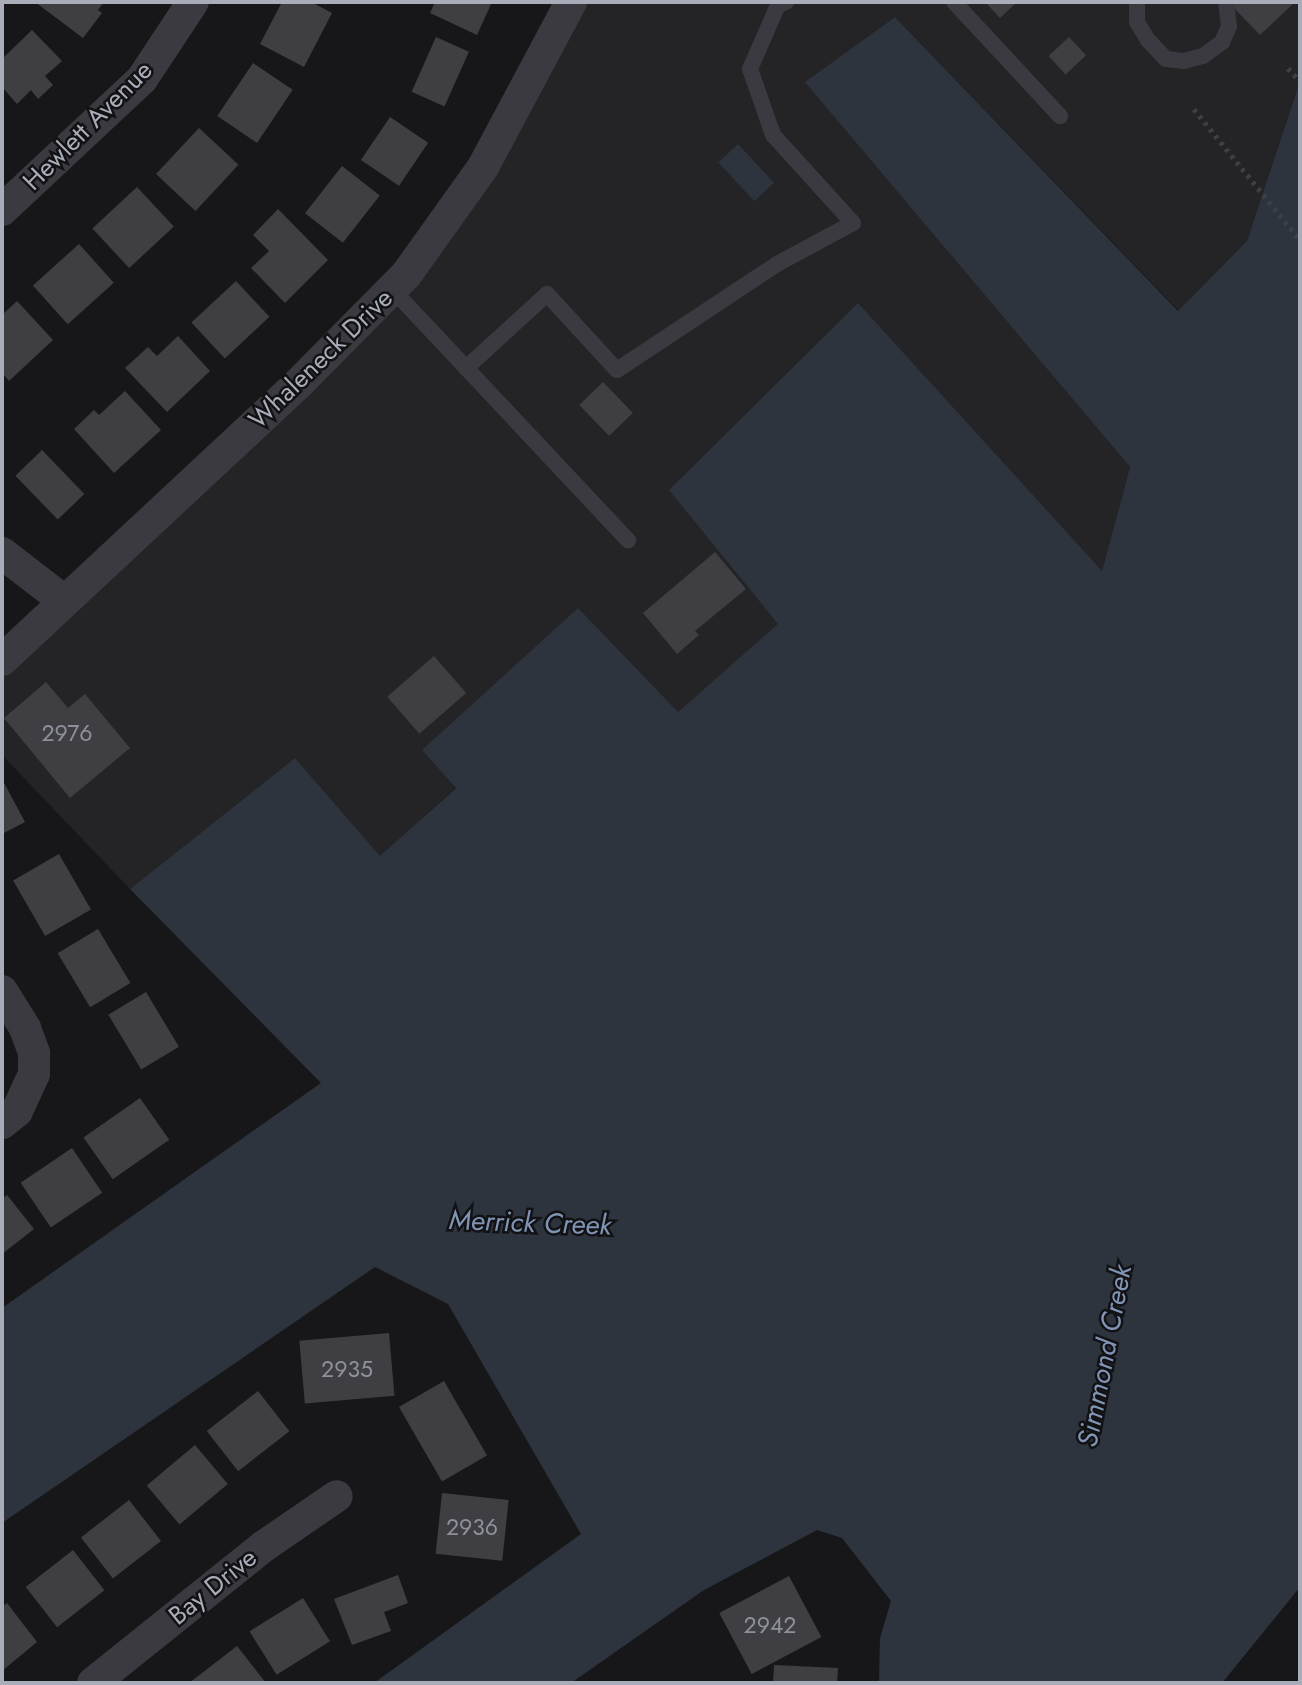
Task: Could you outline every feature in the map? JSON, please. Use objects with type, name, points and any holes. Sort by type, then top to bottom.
[{"type":"street","name":"Hewlett Avenue","points":[[7,194],[142,79],[193,2]]},
{"type":"street","name":"Whaleneck Drive","points":[[2,660],[392,289],[456,211],[483,167],[571,2]]},
{"type":"street","points":[[2,553],[64,601]]},
{"type":"street","points":[[2,991],[25,1028],[34,1053],[34,1074],[16,1111],[2,1123]]},
{"type":"street","name":"Bay Drive","points":[[93,1683],[264,1546],[337,1496]]},
{"type":"lane","points":[[466,368],[547,294],[617,370],[777,264],[853,223],[773,135],[750,69],[778,5],[786,2]]},
{"type":"lane","points":[[954,2],[1060,116]]},
{"type":"lane","points":[[1137,2],[1137,22],[1148,40],[1166,59],[1184,61],[1203,56],[1222,42],[1229,26],[1226,2]]},
{"type":"lane","points":[[392,289],[628,540]]},
{"type":"path","points":[[1288,68],[1300,81]]},
{"type":"path","points":[[1194,108],[1300,240]]},
{"type":"shaded area","points":[[582,2],[1300,2],[1300,81],[1247,241],[1179,311],[895,17],[806,82],[1130,467],[1102,571],[779,624],[678,712],[423,751],[456,787],[380,857],[295,758],[130,889],[2,755],[2,667],[427,259]]},
{"type":"water","points":[[895,17],[1178,311],[1247,241],[1300,81],[1300,1587],[1222,1683],[879,1683],[880,1638],[891,1601],[842,1538],[817,1530],[704,1590],[571,1683],[374,1683],[581,1534],[448,1304],[375,1267],[2,1523],[2,1308],[321,1083],[130,889],[295,758],[380,856],[456,788],[422,750],[578,608],[678,712],[778,624],[669,490],[858,303],[1102,571],[1130,467],[805,82]]},
{"type":"water","points":[[738,144],[774,183],[754,201],[718,162]]},
{"type":"building","points":[[35,2],[104,2],[98,10],[102,13],[83,38]]},
{"type":"building","points":[[282,2],[311,2],[332,13],[304,67],[260,44]]},
{"type":"building","points":[[435,2],[492,2],[477,35],[430,13]]},
{"type":"building","points":[[985,2],[1017,2],[1000,18]]},
{"type":"building","points":[[1234,2],[1295,2],[1260,35],[1231,5]]},
{"type":"building","points":[[32,30],[62,61],[45,76],[53,85],[38,99],[31,90],[17,104],[2,87],[2,59]]},
{"type":"building","points":[[436,37],[469,52],[444,106],[412,92]]},
{"type":"building","points":[[1069,37],[1086,55],[1066,74],[1049,56]]},
{"type":"building","points":[[253,63],[293,90],[257,143],[217,116]]},
{"type":"building","points":[[390,117],[428,143],[399,186],[361,160]]},
{"type":"building","points":[[199,128],[238,165],[196,211],[156,174]]},
{"type":"building","points":[[342,166],[380,196],[343,243],[305,213]]},
{"type":"building","points":[[137,187],[174,226],[129,268],[92,229]]},
{"type":"building","points":[[278,209],[328,260],[285,303],[251,268],[269,251],[253,235]]},
{"type":"building","points":[[79,244],[114,283],[68,324],[33,285]]},
{"type":"building","points":[[236,281],[269,317],[225,358],[191,323]]},
{"type":"building","points":[[17,301],[53,340],[9,381],[2,373],[2,315]]},
{"type":"building","points":[[178,336],[210,371],[167,412],[125,368],[148,347],[157,356]]},
{"type":"building","points":[[603,382],[633,413],[609,436],[579,405]]},
{"type":"building","points":[[125,391],[161,430],[114,473],[74,429],[94,410],[99,415]]},
{"type":"building","points":[[42,450],[84,494],[58,520],[15,476]]},
{"type":"building","points":[[715,552],[746,589],[695,631],[699,635],[677,654],[643,613]]},
{"type":"building","points":[[434,656],[466,693],[419,734],[387,697]]},
{"type":"building","points":[[46,682],[68,708],[85,694],[130,748],[70,798],[4,718]]},
{"type":"building","points":[[2,779],[25,822],[2,834]]},
{"type":"building","points":[[59,854],[91,909],[45,936],[13,880]]},
{"type":"building","points":[[98,929],[130,983],[90,1007],[58,953]]},
{"type":"building","points":[[146,992],[179,1047],[141,1070],[108,1015]]},
{"type":"building","points":[[140,1098],[169,1140],[113,1179],[83,1138]]},
{"type":"building","points":[[72,1148],[102,1193],[51,1227],[21,1183]]},
{"type":"building","points":[[7,1195],[34,1229],[2,1254],[2,1199]]},
{"type":"building","points":[[389,1333],[394,1396],[305,1404],[299,1341]]},
{"type":"building","points":[[444,1381],[487,1455],[442,1481],[399,1407]]},
{"type":"building","points":[[258,1391],[289,1431],[238,1471],[207,1431]]},
{"type":"building","points":[[195,1445],[228,1484],[180,1525],[147,1485]]},
{"type":"building","points":[[442,1493],[509,1500],[502,1561],[436,1554]]},
{"type":"building","points":[[129,1500],[161,1541],[113,1579],[81,1538]]},
{"type":"building","points":[[73,1550],[104,1590],[57,1627],[26,1587]]},
{"type":"building","points":[[398,1575],[408,1603],[384,1612],[391,1631],[352,1645],[334,1599]]},
{"type":"building","points":[[789,1576],[821,1637],[752,1674],[719,1613]]},
{"type":"building","points":[[303,1598],[330,1641],[277,1675],[250,1631]]},
{"type":"building","points":[[7,1603],[37,1642],[2,1671],[2,1607]]},
{"type":"building","points":[[237,1646],[266,1683],[189,1683]]},
{"type":"building","points":[[774,1665],[838,1668],[837,1683],[773,1683]]},
{"type":"water label","name":"Merrick Creek","points":[[530,1223]]},
{"type":"water label","name":"Simmond Creek","points":[[1105,1356]]}]
